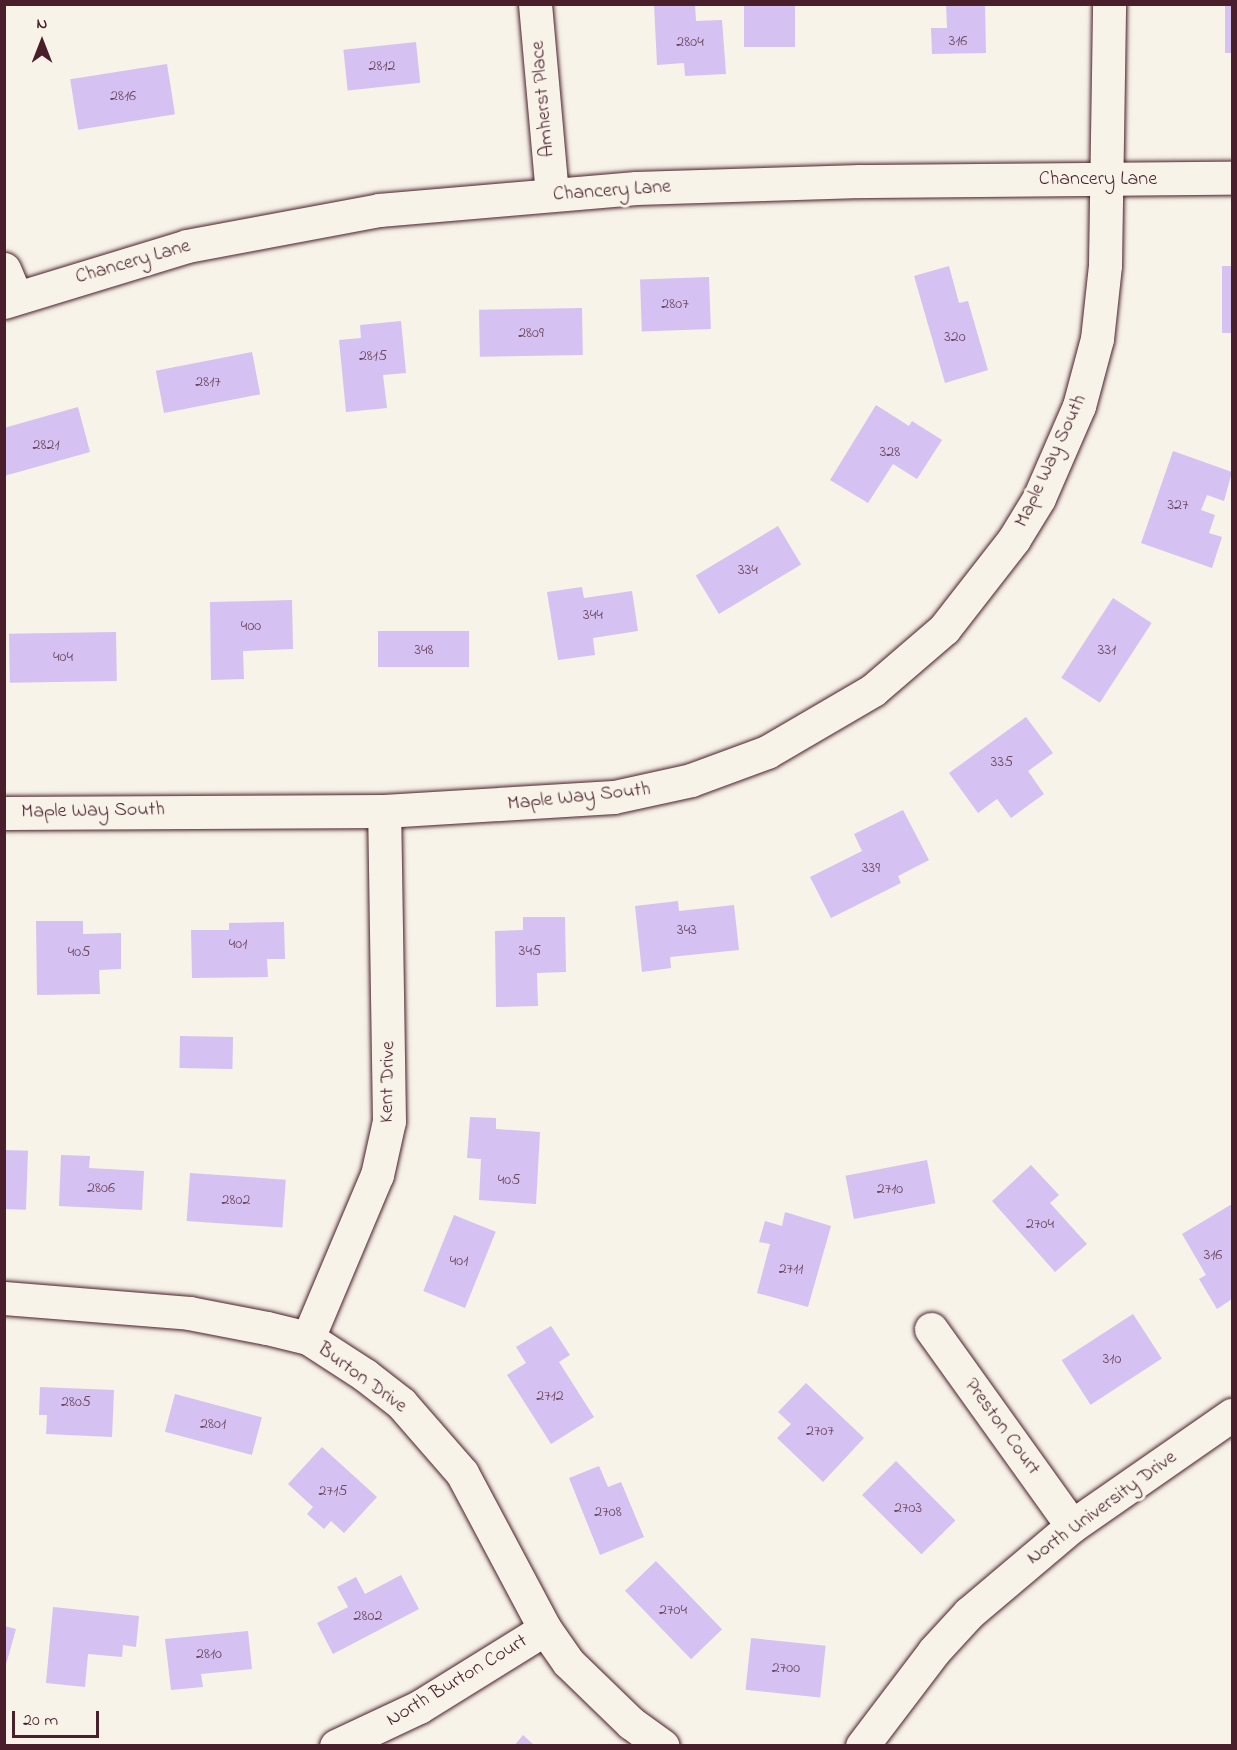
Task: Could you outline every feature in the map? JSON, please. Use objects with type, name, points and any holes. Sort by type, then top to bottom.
[{"type":"street","name":"Amherst Place","points":[[535,4],[552,194]]},
{"type":"street","name":"Maple Way South","points":[[4,813],[384,811],[614,797],[691,780],[802,734],[908,662],[969,601],[1014,539],[1039,498],[1075,418],[1097,339],[1108,178],[1109,4]]},
{"type":"street","name":"Chancery Lane","points":[[8,290],[186,246],[297,222],[379,210],[552,194],[815,182],[1233,178]]},
{"type":"street","name":"Kent Drive","points":[[308,1338],[377,1175],[389,1121],[384,811]]},
{"type":"street","name":"Burton Drive","points":[[4,1298],[189,1313],[308,1338],[401,1403],[437,1441],[462,1473],[545,1629],[590,1686],[663,1746]]},
{"type":"street","name":"Preston Court","points":[[931,1329],[1072,1526]]},
{"type":"street","name":"North University Drive","points":[[862,1746],[934,1651],[962,1621],[1072,1526],[1233,1415]]},
{"type":"street","name":"North Burton Court","points":[[336,1746],[419,1707],[545,1629]]},
{"type":"building","points":[[654,4],[695,4],[696,21],[722,20],[726,74],[685,76],[684,63],[657,65]]},
{"type":"building","points":[[744,4],[795,4],[795,47],[744,47]]},
{"type":"building","points":[[946,4],[985,4],[986,53],[932,54],[931,28],[947,28]]},
{"type":"building","points":[[1225,4],[1232,4],[1232,53],[1225,53]]},
{"type":"building","points":[[416,42],[420,83],[348,90],[343,50]]},
{"type":"building","points":[[167,64],[175,114],[78,130],[70,79]]},
{"type":"building","points":[[949,266],[959,303],[968,301],[988,370],[945,383],[914,276]]},
{"type":"building","points":[[1222,266],[1232,266],[1232,333],[1222,333]]},
{"type":"building","points":[[709,277],[711,329],[642,331],[640,279]]},
{"type":"building","points":[[582,308],[583,355],[480,357],[479,310]]},
{"type":"building","points":[[401,321],[406,373],[383,375],[387,408],[346,412],[339,340],[361,338],[360,325]]},
{"type":"building","points":[[252,352],[260,394],[164,413],[156,371]]},
{"type":"building","points":[[876,405],[909,426],[912,421],[942,440],[917,479],[893,464],[868,503],[830,480]]},
{"type":"building","points":[[78,407],[90,452],[4,476],[4,428]]},
{"type":"building","points":[[1173,451],[1232,472],[1224,501],[1207,495],[1201,510],[1215,515],[1209,533],[1222,537],[1212,568],[1141,543]]},
{"type":"building","points":[[778,526],[801,565],[719,614],[696,575]]},
{"type":"building","points":[[582,587],[584,598],[632,591],[638,631],[593,638],[595,655],[558,660],[547,592]]},
{"type":"building","points":[[1113,598],[1152,623],[1100,703],[1061,678]]},
{"type":"building","points":[[292,600],[293,649],[243,651],[244,679],[211,680],[210,602]]},
{"type":"building","points":[[378,631],[469,631],[469,667],[378,667]]},
{"type":"building","points":[[116,632],[117,681],[10,683],[9,634]]},
{"type":"building","points":[[1026,717],[1053,753],[1028,771],[1044,794],[1011,818],[997,799],[978,813],[949,773]]},
{"type":"building","points":[[903,810],[929,860],[898,876],[901,883],[831,918],[810,877],[862,851],[854,834]]},
{"type":"building","points":[[678,901],[679,911],[734,905],[739,950],[670,957],[671,968],[642,972],[635,906]]},
{"type":"building","points":[[523,917],[565,917],[566,972],[537,973],[538,1006],[496,1007],[495,931],[523,930]]},
{"type":"building","points":[[36,921],[83,921],[83,934],[121,933],[121,969],[99,970],[100,994],[37,995]]},
{"type":"building","points":[[284,922],[285,959],[267,959],[268,977],[192,978],[191,930],[229,930],[229,923]]},
{"type":"building","points":[[180,1036],[233,1037],[232,1069],[179,1068]]},
{"type":"building","points":[[470,1117],[496,1118],[496,1129],[540,1132],[536,1204],[479,1200],[481,1159],[467,1158]]},
{"type":"building","points":[[4,1150],[28,1151],[26,1210],[4,1209]]},
{"type":"building","points":[[61,1155],[90,1156],[89,1168],[144,1171],[142,1210],[59,1206]]},
{"type":"building","points":[[927,1160],[935,1203],[854,1219],[846,1176]]},
{"type":"building","points":[[1031,1165],[1059,1195],[1050,1203],[1087,1244],[1055,1272],[992,1201]]},
{"type":"building","points":[[190,1173],[286,1180],[282,1228],[187,1221]]},
{"type":"building","points":[[1232,1204],[1232,1299],[1217,1309],[1199,1279],[1206,1275],[1182,1234]]},
{"type":"building","points":[[785,1212],[831,1226],[808,1307],[757,1293],[770,1244],[759,1242],[765,1221],[782,1226]]},
{"type":"building","points":[[454,1215],[496,1232],[465,1308],[423,1291]]},
{"type":"building","points":[[1133,1314],[1162,1358],[1091,1405],[1062,1360]]},
{"type":"building","points":[[551,1326],[570,1355],[559,1362],[594,1417],[551,1444],[507,1375],[526,1363],[516,1347]]},
{"type":"building","points":[[806,1383],[864,1438],[823,1482],[777,1438],[791,1424],[778,1412]]},
{"type":"building","points":[[40,1387],[114,1390],[112,1437],[46,1434],[47,1415],[39,1415]]},
{"type":"building","points":[[175,1394],[262,1417],[252,1455],[165,1432]]},
{"type":"building","points":[[322,1447],[377,1497],[344,1533],[331,1521],[324,1529],[307,1514],[313,1507],[288,1484]]},
{"type":"building","points":[[896,1461],[955,1520],[921,1554],[862,1495]]},
{"type":"building","points":[[599,1466],[608,1487],[621,1482],[644,1537],[600,1555],[569,1478]]},
{"type":"building","points":[[656,1561],[722,1629],[691,1659],[625,1591]]},
{"type":"building","points":[[401,1575],[419,1609],[333,1654],[317,1623],[348,1607],[337,1587],[356,1577],[365,1594]]},
{"type":"building","points":[[53,1607],[139,1616],[136,1647],[123,1645],[122,1657],[88,1654],[85,1687],[46,1683]]},
{"type":"building","points":[[4,1626],[16,1629],[5,1668],[4,1668]]},
{"type":"building","points":[[248,1631],[252,1669],[201,1674],[203,1687],[171,1690],[165,1639]]},
{"type":"building","points":[[751,1638],[826,1646],[820,1698],[746,1690]]},
{"type":"building","points":[[523,1735],[535,1746],[514,1746]]}]
